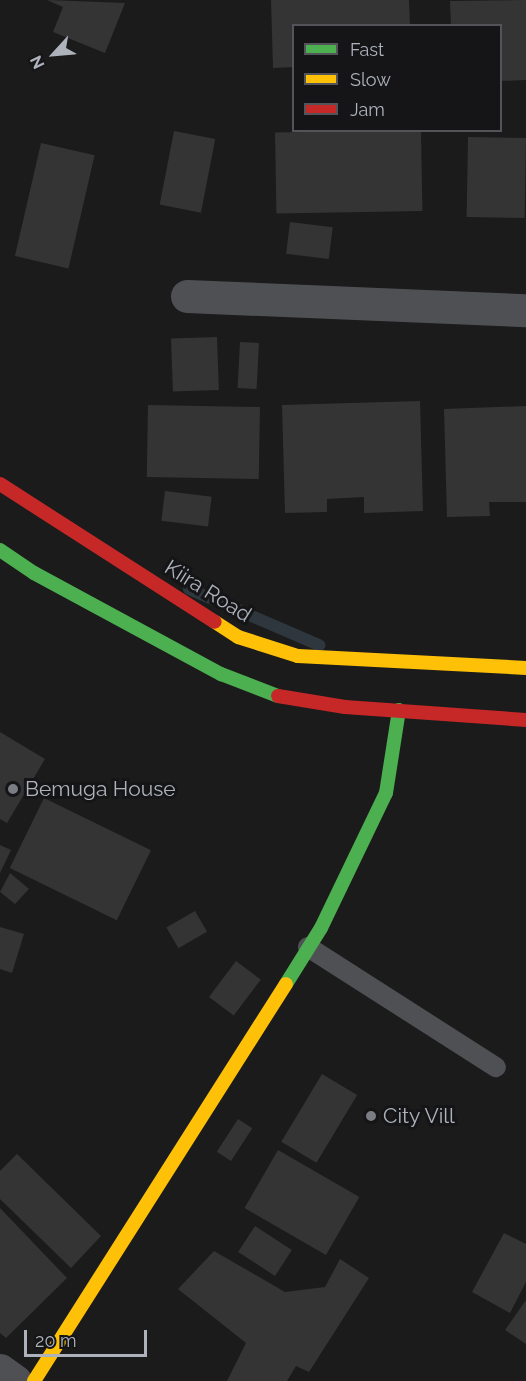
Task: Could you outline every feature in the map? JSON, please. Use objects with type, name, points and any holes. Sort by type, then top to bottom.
[{"type":"main road","name":"Kiira Road","points":[[0,484],[238,637],[298,656],[526,668]]},
{"type":"main road","points":[[0,550],[34,573],[220,674],[287,699],[526,720]]},
{"type":"main road","points":[[14,1378],[308,947],[386,793],[399,710]]},
{"type":"street","points":[[188,296],[526,310]]},
{"type":"lane","points":[[308,947],[496,1067]]},
{"type":"building","points":[[47,0],[125,3],[105,53],[53,32],[63,7]]},
{"type":"building","points":[[271,0],[409,0],[410,24],[292,24],[292,67],[273,68]]},
{"type":"building","points":[[526,0],[526,80],[502,81],[502,24],[451,24],[450,1]]},
{"type":"building","points":[[174,131],[215,139],[201,213],[160,205]]},
{"type":"building","points":[[421,132],[422,211],[276,214],[275,133]]},
{"type":"building","points":[[468,137],[526,138],[525,218],[467,217]]},
{"type":"building","points":[[41,143],[95,155],[68,268],[15,256]]},
{"type":"building","points":[[290,222],[333,227],[329,259],[286,254]]},
{"type":"building","points":[[217,337],[219,390],[173,392],[171,339]]},
{"type":"building","points":[[240,342],[259,343],[257,389],[238,388]]},
{"type":"building","points":[[420,401],[423,511],[364,513],[364,497],[327,499],[327,512],[285,513],[282,405]]},
{"type":"building","points":[[148,405],[260,407],[259,479],[147,477]]},
{"type":"building","points":[[526,406],[526,502],[489,502],[490,516],[447,517],[444,409]]},
{"type":"building","points":[[165,491],[212,497],[208,527],[161,521]]},
{"type":"building","name":"Bemuga House","points":[[0,732],[45,759],[7,823],[0,819]]},
{"type":"building","points":[[44,798],[151,850],[117,920],[10,868]]},
{"type":"building","points":[[0,845],[11,850],[0,873]]},
{"type":"building","points":[[10,873],[29,889],[15,904],[0,892]]},
{"type":"building","points":[[195,911],[207,932],[178,948],[166,928]]},
{"type":"building","points":[[0,927],[24,934],[12,973],[0,969]]},
{"type":"building","points":[[236,961],[261,980],[234,1016],[209,997]]},
{"type":"building","points":[[322,1074],[357,1095],[316,1163],[281,1142]]},
{"type":"building","points":[[238,1119],[252,1128],[231,1161],[217,1152]]},
{"type":"building","points":[[278,1150],[359,1197],[326,1255],[244,1208]]},
{"type":"building","points":[[17,1154],[101,1236],[71,1268],[0,1199],[0,1171]]},
{"type":"building","points":[[0,1208],[67,1278],[6,1338],[0,1333]]},
{"type":"building","points":[[255,1226],[292,1250],[275,1276],[238,1252]]},
{"type":"building","points":[[504,1233],[526,1244],[526,1282],[510,1313],[472,1292]]},
{"type":"building","points":[[214,1251],[285,1292],[325,1287],[340,1259],[369,1278],[309,1372],[296,1366],[287,1381],[227,1381],[246,1343],[178,1289]]},
{"type":"building","points":[[526,1300],[526,1344],[505,1330]]},
{"type":"waterway","points":[[189,589],[319,645]]},
{"type":"traffic: fast","points":[[0,550],[34,573],[221,674],[278,696]]},
{"type":"traffic: fast","points":[[286,984],[321,928],[386,793],[399,710]]},
{"type":"traffic: slow","points":[[215,622],[238,637],[298,656],[526,668]]},
{"type":"traffic: slow","points":[[34,1381],[286,984]]},
{"type":"traffic: jam","points":[[0,484],[215,622]]},
{"type":"traffic: jam","points":[[278,696],[345,707],[526,720]]},
{"type":"place","name":"Bemuga House","points":[[13,789]]},
{"type":"place","name":"City Vill","points":[[371,1116]]}]
